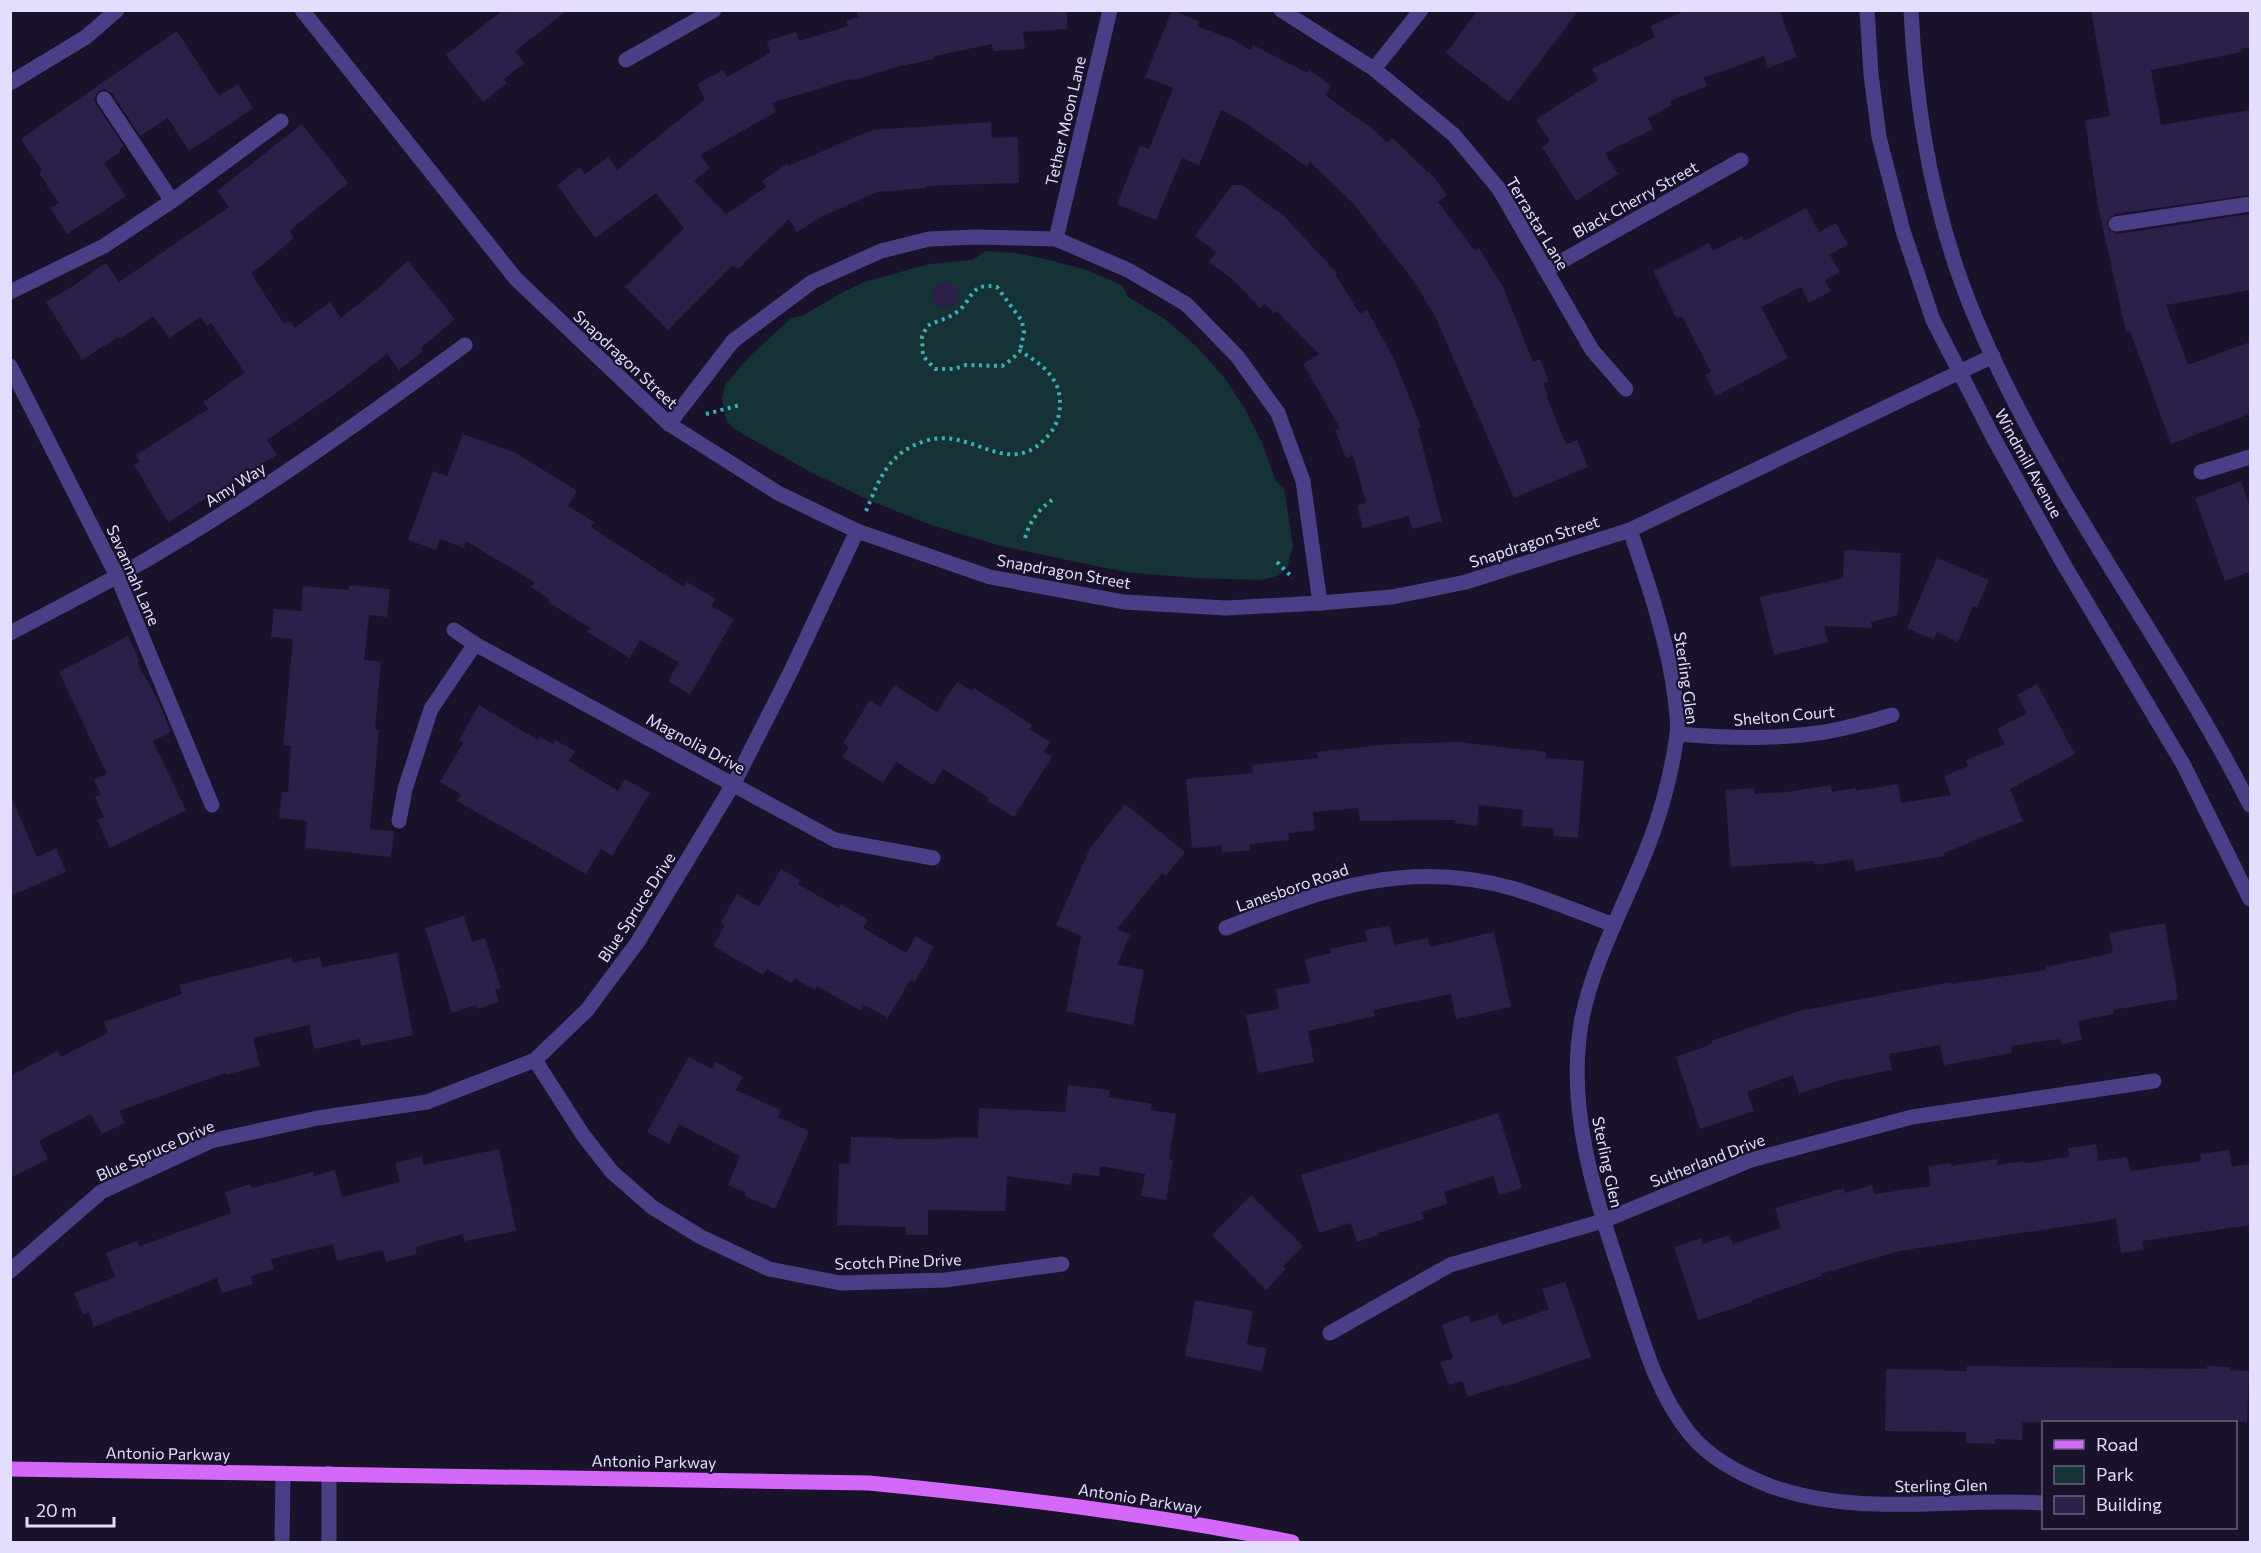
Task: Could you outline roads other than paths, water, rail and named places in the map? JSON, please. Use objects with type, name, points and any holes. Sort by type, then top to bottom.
[{"type":"main road","name":"Antonio Parkway","points":[[10,1468],[869,1483],[1009,1497],[1155,1517],[1292,1542]]},
{"type":"street","points":[[10,83],[86,37],[117,10]]},
{"type":"street","name":"Snapdragon Street","points":[[302,10],[516,279],[669,424],[778,493],[857,531],[990,577],[1124,602],[1226,608],[1392,597],[1466,582],[1629,530],[1993,356]]},
{"type":"street","points":[[626,60],[714,10]]},
{"type":"street","name":"Tether Moon Lane","points":[[1056,239],[1110,10]]},
{"type":"street","name":"Terrastar Lane","points":[[1281,10],[1374,69],[1454,135],[1499,189],[1592,350],[1626,389]]},
{"type":"street","points":[[1374,69],[1421,10]]},
{"type":"street","name":"Windmill Avenue","points":[[1867,10],[1871,74],[1879,137],[1900,221],[1933,320],[1959,374],[2063,563],[2183,764],[2250,900]]},
{"type":"street","name":"Windmill Avenue","points":[[1911,10],[1914,66],[1936,201],[1955,266],[1977,324],[2029,431],[2111,570],[2225,754],[2250,805]]},
{"type":"street","points":[[104,99],[172,201]]},
{"type":"street","points":[[10,292],[104,246],[172,201],[281,121]]},
{"type":"street","name":"Black Cherry Street","points":[[1546,270],[1741,160]]},
{"type":"street","points":[[2116,224],[2250,204]]},
{"type":"street","points":[[669,424],[733,341],[812,282],[881,250],[929,239],[975,237],[1056,239],[1128,270],[1186,304],[1237,356],[1278,413],[1303,481],[1320,603]]},
{"type":"street","name":"Amy Way","points":[[10,633],[163,550],[272,482],[357,424],[465,345]]},
{"type":"street","name":"Savannah Lane","points":[[10,366],[117,576],[212,805]]},
{"type":"street","points":[[2201,472],[2250,457]]},
{"type":"street","name":"Sterling Glen","points":[[1629,530],[1661,625],[1676,702],[1677,734],[1651,838],[1614,925],[1586,1001],[1579,1038],[1576,1077],[1582,1133],[1603,1221],[1662,1392],[1692,1438],[1733,1468],[1777,1488],[1841,1502],[1872,1505],[2042,1503]]},
{"type":"street","name":"Blue Spruce Drive","points":[[10,1271],[101,1192],[211,1141],[318,1118],[427,1102],[535,1060],[587,1010],[637,944],[734,783],[857,531]]},
{"type":"street","name":"Magnolia Drive","points":[[454,630],[475,644],[835,840],[933,858]]},
{"type":"street","points":[[399,821],[405,789],[431,709],[475,644]]},
{"type":"street","name":"Shelton Court","points":[[1677,734],[1730,738],[1776,737],[1824,732],[1892,715]]},
{"type":"street","name":"Lanesboro Road","points":[[1226,928],[1281,906],[1333,889],[1373,880],[1417,877],[1468,879],[1514,889],[1614,925]]},
{"type":"street","name":"Scotch Pine Drive","points":[[535,1060],[583,1135],[612,1172],[652,1207],[701,1237],[769,1269],[840,1283],[945,1280],[1062,1264]]},
{"type":"street","name":"Sutherland Drive","points":[[1330,1333],[1450,1265],[1603,1221],[1751,1160],[1912,1117],[2154,1081]]},
{"type":"street","points":[[282,1542],[283,1473]]},
{"type":"street","points":[[328,1473],[329,1542]]}]
